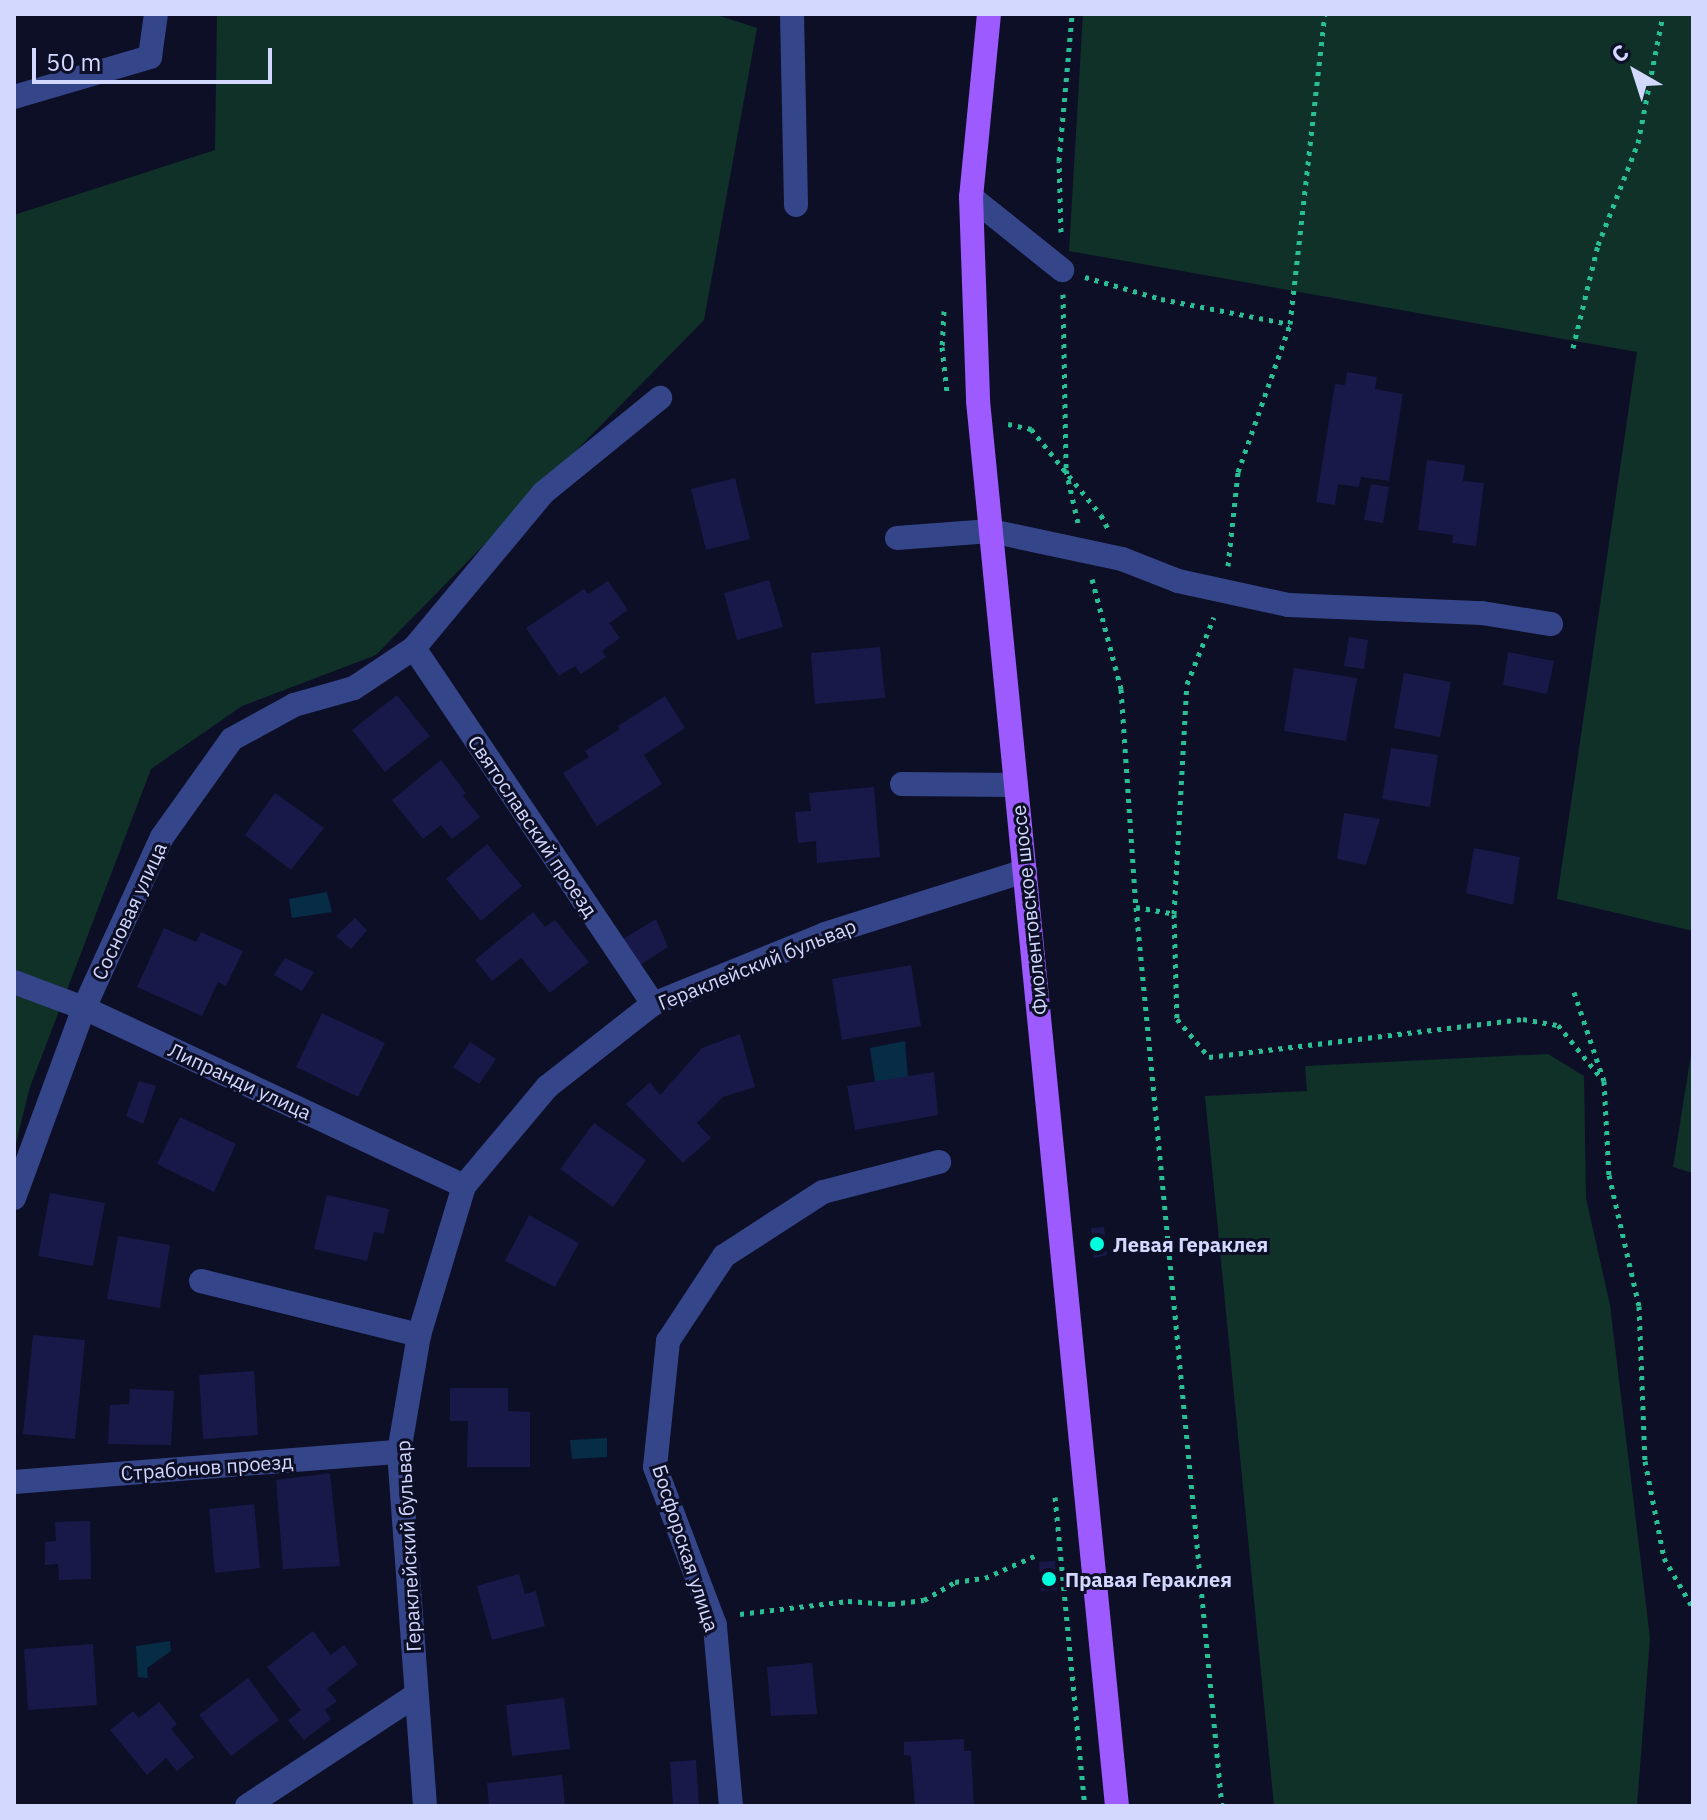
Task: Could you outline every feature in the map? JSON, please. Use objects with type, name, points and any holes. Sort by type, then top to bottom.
[{"type":"main road","name":"Фиолентовское шоссе","points":[[989,14],[971,197],[980,419],[1117,1806]]},
{"type":"street","points":[[14,97],[150,57],[156,14]]},
{"type":"street","points":[[792,14],[796,205]]},
{"type":"street","points":[[971,197],[1062,270]]},
{"type":"street","name":"Сосновая улица","points":[[14,1198],[84,1008],[162,837],[232,739],[294,705],[354,688],[414,648],[543,493],[660,398]]},
{"type":"street","points":[[897,538],[991,531],[1122,559],[1178,581],[1288,605],[1482,613],[1551,624]]},
{"type":"street","name":"Святославский проезд","points":[[414,648],[653,1004]]},
{"type":"street","points":[[902,784],[1016,785]]},
{"type":"street","name":"Гераклейский бульвар","points":[[425,1806],[399,1452],[419,1335],[464,1186],[547,1087],[653,1004],[825,934],[1025,871]]},
{"type":"street","name":"Липранди улица","points":[[14,982],[84,1008],[464,1186]]},
{"type":"street","name":"Босфорская улица","points":[[731,1806],[712,1617],[655,1467],[668,1341],[724,1256],[823,1192],[939,1162]]},
{"type":"street","points":[[201,1281],[419,1335]]},
{"type":"street","name":"Страбонов проезд","points":[[14,1482],[399,1452]]},
{"type":"street","points":[[247,1806],[416,1695]]},
{"type":"path","points":[[1325,14],[1290,324],[1238,472],[1225,591],[1187,684],[1174,914],[1177,1019],[1209,1057],[1523,1019],[1558,1025],[1604,1081]]},
{"type":"path","points":[[1573,348],[1598,245],[1638,143],[1663,14]]},
{"type":"path","points":[[1062,270],[1161,299],[1290,324]]},
{"type":"path","points":[[980,419],[1031,429],[1101,515],[1122,559]]},
{"type":"path","points":[[1066,470],[1121,689],[1136,907],[1222,1806]]},
{"type":"path","points":[[1136,907],[1174,914]]},
{"type":"path","points":[[1574,992],[1604,1081],[1609,1175],[1639,1306],[1645,1461],[1664,1558],[1693,1608]]},
{"type":"path","points":[[712,1617],[848,1601],[891,1604],[924,1600],[955,1582],[985,1578],[1039,1554]]},
{"type":"green space","points":[[217,14],[714,14],[757,28],[704,320],[376,655],[242,706],[151,769],[30,1087],[14,1151],[14,215],[215,150]]},
{"type":"green space","points":[[1083,14],[1693,14],[1693,931],[1557,899],[1637,352],[1069,251]]},
{"type":"green space","points":[[1693,1042],[1693,1173],[1673,1167]]},
{"type":"green space","points":[[1548,1054],[1584,1076],[1586,1198],[1610,1305],[1650,1638],[1637,1806],[1274,1806],[1205,1096],[1307,1091],[1305,1066]]},
{"type":"water","points":[[327,892],[332,912],[292,918],[289,899]]},
{"type":"water","points":[[905,1041],[908,1077],[875,1082],[870,1048]]},
{"type":"water","points":[[607,1438],[607,1457],[572,1459],[570,1440]]},
{"type":"water","points":[[170,1641],[171,1651],[147,1668],[148,1678],[138,1677],[136,1646]]},
{"type":"building","points":[[1347,372],[1377,377],[1375,389],[1403,394],[1389,481],[1361,477],[1359,487],[1338,484],[1335,505],[1316,502],[1335,384],[1345,385]]},
{"type":"building","points":[[1427,460],[1465,465],[1463,481],[1484,483],[1476,546],[1452,543],[1453,535],[1418,530]]},
{"type":"building","points":[[735,478],[750,539],[706,550],[691,489]]},
{"type":"building","points":[[1371,484],[1389,487],[1383,523],[1364,520]]},
{"type":"building","points":[[769,580],[783,627],[737,640],[724,593]]},
{"type":"building","points":[[608,581],[628,610],[609,623],[620,638],[602,651],[606,657],[581,674],[575,666],[559,676],[526,628],[584,589],[588,594]]},
{"type":"building","points":[[1349,637],[1368,640],[1364,669],[1344,666]]},
{"type":"building","points":[[880,647],[885,698],[815,704],[811,653]]},
{"type":"building","points":[[1508,652],[1554,661],[1547,694],[1503,685]]},
{"type":"building","points":[[1294,668],[1357,678],[1346,741],[1284,731]]},
{"type":"building","points":[[1404,673],[1451,682],[1440,737],[1394,728]]},
{"type":"building","points":[[397,695],[430,736],[385,772],[352,730]]},
{"type":"building","points":[[665,696],[685,728],[644,755],[662,784],[597,826],[563,773],[589,757],[585,751],[620,729],[618,726]]},
{"type":"building","points":[[1391,748],[1438,755],[1430,807],[1382,799]]},
{"type":"building","points":[[441,760],[480,817],[452,839],[441,825],[423,839],[392,800]]},
{"type":"building","points":[[874,787],[880,857],[817,863],[816,841],[798,843],[795,812],[811,811],[809,793]]},
{"type":"building","points":[[275,793],[324,828],[291,870],[245,835]]},
{"type":"building","points":[[1344,813],[1380,819],[1366,865],[1337,859]]},
{"type":"building","points":[[487,844],[522,886],[481,921],[446,879]]},
{"type":"building","points":[[1474,848],[1520,857],[1513,905],[1466,893]]},
{"type":"building","points":[[533,912],[545,927],[555,920],[589,962],[550,993],[521,958],[492,981],[475,960]]},
{"type":"building","points":[[355,918],[367,930],[351,949],[336,936]]},
{"type":"building","points":[[656,919],[668,947],[640,965],[623,939]]},
{"type":"building","points":[[164,928],[196,942],[201,932],[243,951],[226,986],[218,982],[202,1016],[137,987]]},
{"type":"building","points":[[285,958],[314,972],[302,991],[274,975]]},
{"type":"building","points":[[911,965],[921,1026],[842,1040],[832,979]]},
{"type":"building","points":[[322,1013],[385,1043],[358,1097],[296,1067]]},
{"type":"building","points":[[740,1034],[755,1087],[723,1097],[697,1123],[711,1138],[683,1163],[626,1104],[650,1082],[660,1095],[702,1048]]},
{"type":"building","points":[[470,1042],[496,1059],[479,1084],[453,1067]]},
{"type":"building","points":[[934,1072],[938,1115],[855,1130],[847,1086]]},
{"type":"building","points":[[139,1081],[156,1086],[143,1124],[126,1116]]},
{"type":"building","points":[[180,1117],[236,1144],[214,1192],[157,1164]]},
{"type":"building","points":[[594,1123],[646,1160],[613,1207],[560,1169]]},
{"type":"building","points":[[50,1193],[105,1203],[93,1266],[38,1256]]},
{"type":"building","points":[[327,1195],[389,1209],[384,1234],[374,1232],[367,1261],[314,1249]]},
{"type":"building","points":[[529,1215],[579,1243],[555,1287],[505,1261]]},
{"type":"building","points":[[1104,1227],[1107,1255],[1094,1258],[1091,1228]]},
{"type":"building","points":[[118,1236],[170,1245],[160,1308],[107,1299]]},
{"type":"building","points":[[33,1335],[85,1340],[75,1439],[23,1434]]},
{"type":"building","points":[[254,1371],[258,1435],[203,1439],[199,1375]]},
{"type":"building","points":[[450,1388],[508,1388],[508,1411],[530,1412],[530,1467],[467,1467],[468,1421],[450,1421]]},
{"type":"building","points":[[130,1389],[174,1391],[171,1445],[108,1444],[110,1405],[129,1404]]},
{"type":"building","points":[[330,1473],[340,1566],[283,1569],[276,1480]]},
{"type":"building","points":[[254,1504],[260,1568],[215,1573],[209,1509]]},
{"type":"building","points":[[90,1521],[91,1579],[59,1580],[58,1564],[45,1565],[45,1542],[56,1541],[55,1522]]},
{"type":"building","points":[[1055,1561],[1057,1590],[1041,1591],[1039,1562]]},
{"type":"building","points":[[519,1574],[525,1594],[536,1591],[545,1626],[492,1640],[477,1586]]},
{"type":"building","points":[[313,1631],[331,1655],[344,1645],[358,1664],[327,1689],[337,1701],[325,1710],[331,1719],[304,1740],[288,1720],[301,1710],[267,1667]]},
{"type":"building","points":[[93,1644],[97,1705],[28,1710],[24,1649]]},
{"type":"building","points":[[812,1663],[817,1714],[771,1716],[767,1667]]},
{"type":"building","points":[[248,1678],[279,1720],[231,1756],[199,1715]]},
{"type":"building","points":[[564,1698],[570,1749],[512,1756],[506,1705]]},
{"type":"building","points":[[159,1702],[177,1724],[171,1729],[194,1757],[177,1771],[166,1758],[147,1775],[110,1730],[133,1711],[139,1718]]},
{"type":"building","points":[[964,1739],[964,1751],[971,1751],[974,1805],[915,1806],[911,1756],[904,1755],[904,1742]]},
{"type":"building","points":[[696,1760],[699,1806],[673,1806],[670,1762]]},
{"type":"building","points":[[562,1775],[565,1806],[489,1806],[487,1783]]},
{"type":"place","name":"Левая Гераклея","points":[[1097,1244]]},
{"type":"place","name":"Правая Гераклея","points":[[1049,1579]]}]
